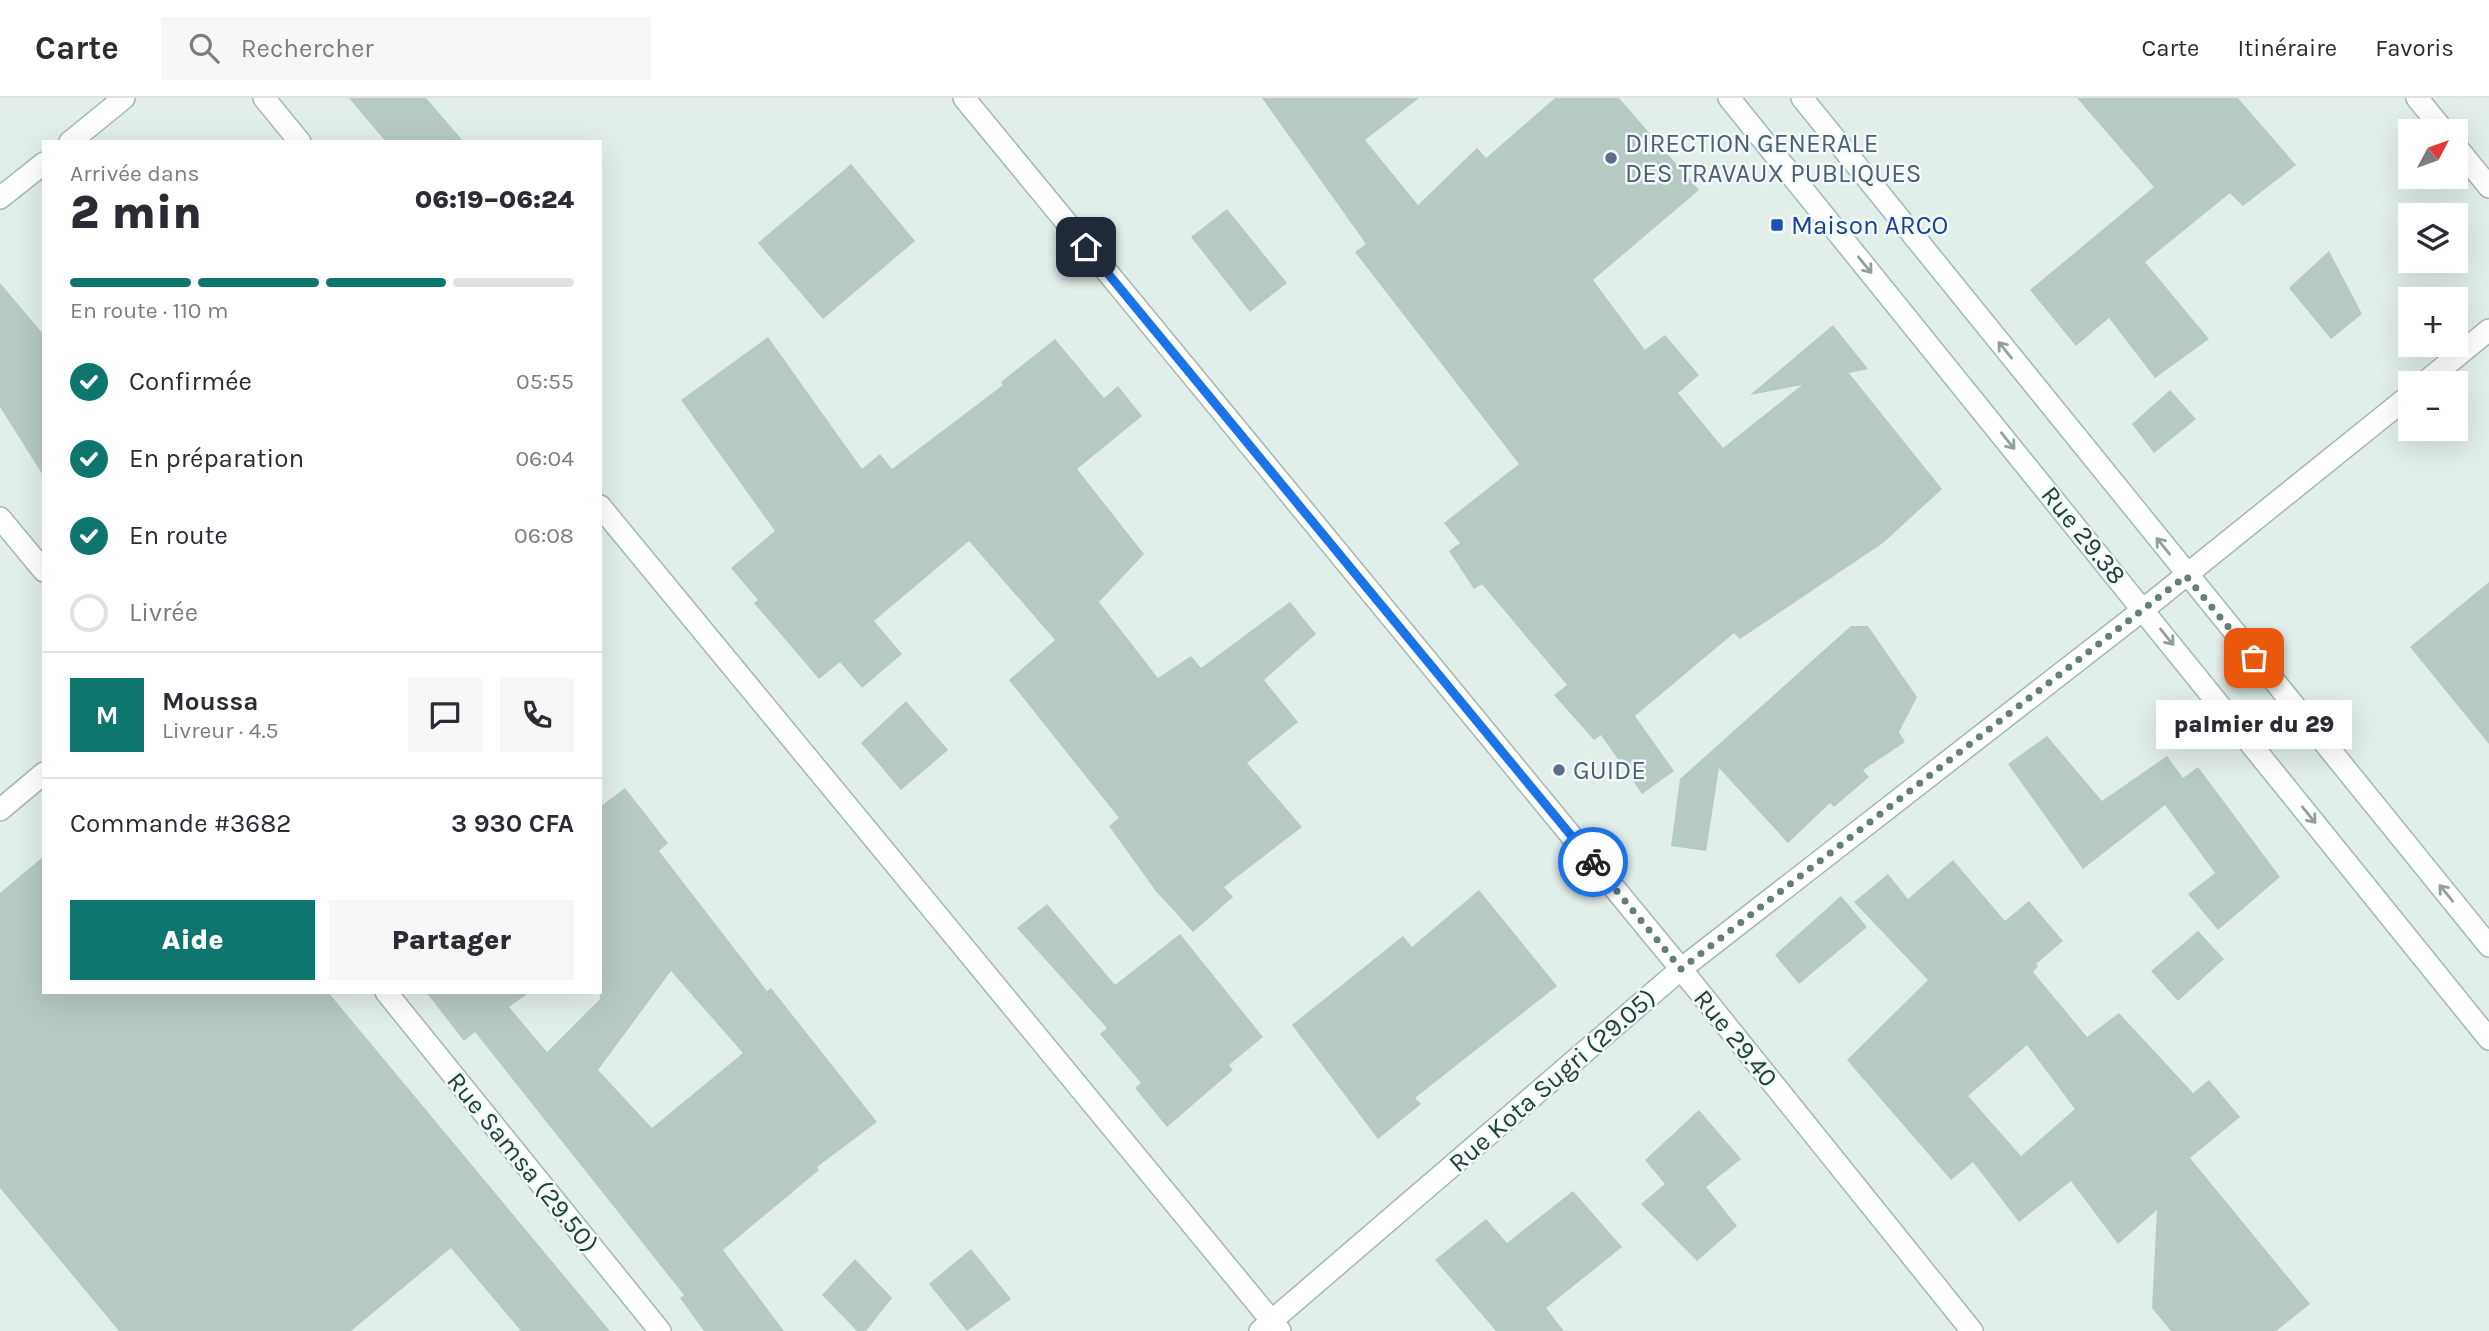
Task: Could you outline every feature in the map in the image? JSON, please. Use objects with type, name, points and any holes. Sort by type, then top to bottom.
[{"type":"street","points":[[72,140],[124,98]]},
{"type":"street","points":[[264,98],[298,140]]},
{"type":"street","name":"Rue 29.40","points":[[964,98],[1681,969],[1972,1331]]},
{"type":"street","name":"Rue 29.38","points":[[1729,98],[2489,1039]]},
{"type":"street","name":"Rue 29.38","points":[[1802,98],[2186,576],[2489,946]]},
{"type":"street","points":[[2417,98],[2434,119]]},
{"type":"street","points":[[2468,161],[2489,187]]},
{"type":"street","points":[[0,198],[42,165]]},
{"type":"street","points":[[2439,371],[2489,330]]},
{"type":"street","name":"Rue Kota Sugri (29.05)","points":[[1271,1328],[1681,969],[2186,576],[2398,405]]},
{"type":"street","points":[[602,508],[1271,1328]]},
{"type":"street","points":[[0,518],[42,569]]},
{"type":"street","points":[[0,810],[42,775]]},
{"type":"street","name":"Rue Samsa (29.50)","points":[[388,994],[660,1331]]},
{"type":"building","points":[[349,98],[426,98],[462,140],[384,140]]},
{"type":"building","points":[[1262,98],[1419,98],[1365,140],[1418,205],[1477,148],[1486,158],[1555,98],[1619,98],[1699,190],[1593,280],[1645,350],[1665,335],[1699,375],[1678,393],[1723,448],[1802,385],[1750,395],[1833,325],[1868,369],[1849,373],[1942,489],[1883,543],[1740,639],[1734,633],[1635,716],[1674,771],[1642,794],[1601,735],[1594,740],[1554,695],[1567,685],[1482,584],[1474,589],[1449,551],[1460,543],[1444,523],[1519,464],[1355,252],[1366,244]]},
{"type":"building","points":[[2077,98],[2238,98],[2296,165],[2243,206],[2230,193],[2145,262],[2209,339],[2155,378],[2109,318],[2076,346],[2030,290],[2154,187]]},
{"type":"building","points":[[851,164],[915,241],[823,319],[758,243]]},
{"type":"building","points":[[1227,209],[1287,283],[1250,312],[1191,237]]},
{"type":"building","points":[[2329,251],[2362,314],[2331,339],[2289,288]]},
{"type":"building","points":[[0,283],[42,333],[42,474],[0,407]]},
{"type":"building","points":[[768,337],[862,469],[880,454],[892,469],[1003,385],[1001,382],[1055,339],[1104,398],[1118,386],[1142,416],[1077,469],[1144,554],[1099,602],[1158,678],[1191,656],[1201,668],[1290,602],[1316,634],[1264,680],[1298,722],[1247,763],[1302,827],[1224,887],[1233,897],[1193,932],[1155,890],[1109,826],[1119,818],[1009,680],[1055,640],[969,541],[874,621],[902,654],[862,688],[840,662],[819,679],[754,603],[758,600],[731,568],[775,531],[681,400]]},
{"type":"building","points":[[2170,390],[2196,419],[2154,453],[2132,424]]},
{"type":"building","points":[[2489,582],[2489,744],[2410,647]]},
{"type":"building","points":[[1851,626],[1868,626],[1917,697],[1899,732],[1905,742],[1863,770],[1869,777],[1834,807],[1830,803],[1788,843],[1719,768],[1706,851],[1671,846],[1680,779]]},
{"type":"building","points":[[906,701],[948,750],[901,790],[861,743]]},
{"type":"building","points":[[2047,736],[2102,801],[2167,756],[2183,778],[2198,767],[2280,877],[2218,930],[2188,894],[2215,873],[2165,805],[2083,869],[2008,764]]},
{"type":"building","points":[[625,788],[668,843],[659,851],[767,991],[771,988],[877,1122],[817,1167],[819,1170],[723,1250],[784,1331],[704,1331],[680,1298],[684,1295],[475,1032],[464,1041],[428,994],[527,994],[509,1007],[547,1052],[600,999],[602,805]],"holes":[[[671,971],[743,1053],[652,1128],[598,1070]]]},
{"type":"building","points":[[42,858],[42,994],[330,994],[610,1331],[521,1331],[451,1248],[351,1331],[119,1331],[0,1188],[0,893]]},
{"type":"building","points":[[1953,860],[2005,921],[2029,901],[2063,941],[2036,964],[2038,966],[2033,972],[2087,1037],[2119,1013],[2193,1093],[2209,1080],[2240,1117],[2190,1158],[2310,1304],[2276,1331],[2171,1331],[2152,1308],[2157,1210],[2118,1244],[2071,1181],[2019,1222],[1973,1162],[1951,1180],[1847,1060],[1928,980],[1854,902],[1888,874],[1908,899]],"holes":[[[2027,1045],[2075,1109],[2021,1156],[1968,1096]]]},
{"type":"building","points":[[1479,890],[1557,986],[1415,1098],[1421,1104],[1378,1139],[1292,1025],[1403,936],[1412,947]]},
{"type":"building","points":[[1841,896],[1867,927],[1799,984],[1775,955]]},
{"type":"building","points":[[1047,904],[1115,985],[1180,934],[1263,1037],[1229,1065],[1233,1070],[1167,1127],[1135,1088],[1141,1083],[1100,1034],[1107,1028],[1017,928]]},
{"type":"building","points":[[2198,931],[2224,959],[2178,1001],[2151,971]]},
{"type":"building","points":[[1699,1110],[1741,1159],[1706,1187],[1737,1226],[1697,1261],[1641,1204],[1665,1184],[1645,1160]]},
{"type":"building","points":[[1573,1191],[1622,1247],[1546,1308],[1564,1331],[1496,1331],[1435,1260],[1486,1219],[1507,1243]]},
{"type":"building","points":[[971,1249],[1011,1299],[967,1331],[929,1284]]},
{"type":"building","points":[[855,1259],[892,1298],[866,1331],[857,1331],[822,1295]]},
{"type":"way so far","points":[[1593,862],[1681,969],[2186,576],[2254,658]]},
{"type":"place","name":"DIRECTION GENERALE DES TRAVAUX PUBLIQUES","points":[[1611,158]]},
{"type":"place","name":"Maison ARCO","points":[[1777,225]]},
{"type":"place","name":"palmier du 29","points":[[2254,658]]},
{"type":"place","name":"GUIDE","points":[[1559,770]]},
{"type":"route","points":[[1086,247],[1593,862]]}]
